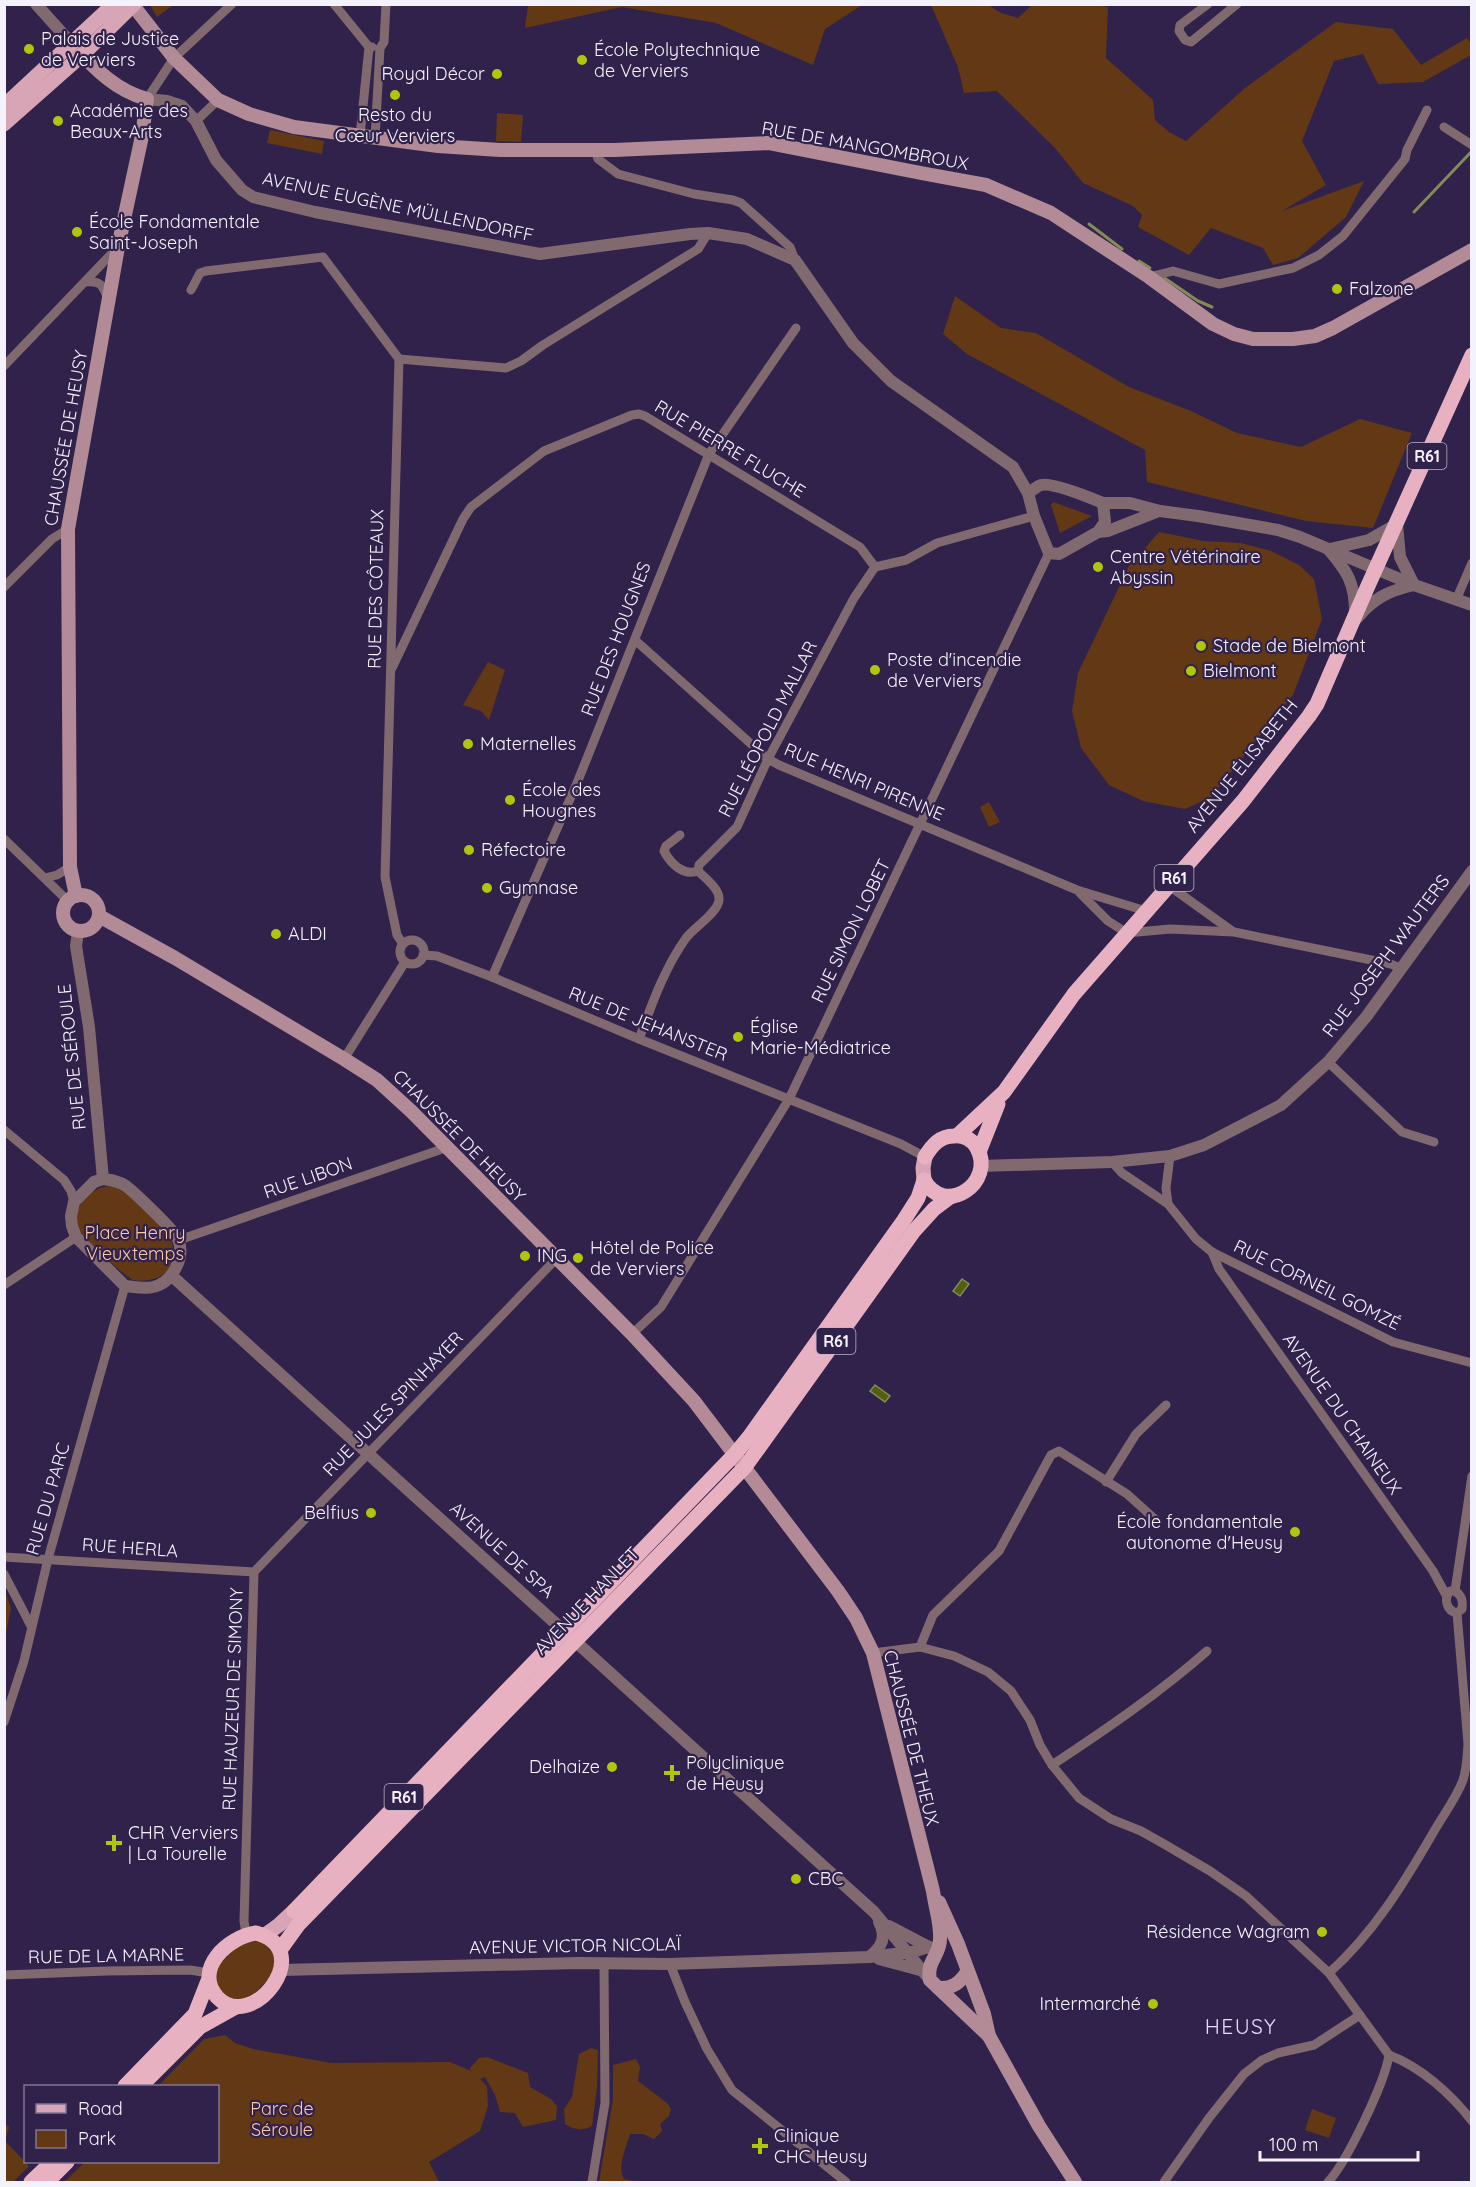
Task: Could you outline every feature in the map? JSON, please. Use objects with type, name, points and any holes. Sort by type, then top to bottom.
[{"type":"highway","name":"AVENUE ÉLISABETH","points":[[980,1159],[992,1116],[1004,1092],[1074,994],[1243,801],[1317,704],[1472,355]]},
{"type":"highway","name":"AVENUE ÉLISABETH","points":[[958,1135],[1004,1092]]},
{"type":"highway","name":"R61","points":[[926,1157],[937,1141],[947,1136],[958,1135]]},
{"type":"highway","points":[[958,1135],[969,1139],[980,1159]]},
{"type":"highway","name":"R61","points":[[950,1197],[968,1190],[975,1183],[980,1159]]},
{"type":"highway","name":"R61","points":[[735,1454],[904,1220],[918,1198],[924,1180]]},
{"type":"highway","points":[[924,1180],[940,1196],[950,1197]]},
{"type":"highway","name":"AVENUE HANLET","points":[[294,1911],[569,1636],[744,1467],[914,1231],[934,1209],[950,1197]]},
{"type":"highway","name":"AVENUE HANLET","points":[[280,1950],[298,1925],[569,1636],[735,1454]]},
{"type":"highway","points":[[126,2085],[195,2014],[214,1960],[221,1952],[246,1934],[265,1935],[274,1941],[283,1960],[276,1981],[250,2005],[234,2008],[200,2027],[142,2085]]},
{"type":"highway","points":[[208,1977],[219,1998],[234,2008]]},
{"type":"highway","points":[[32,2182],[51,2163]]},
{"type":"highway","points":[[47,2182],[66,2163]]},
{"type":"main road","points":[[4,124],[77,49],[114,4]]},
{"type":"main road","points":[[4,106],[133,5]]},
{"type":"main road","name":"RUE DE MANGOMBROUX","points":[[133,5],[174,58],[218,100],[249,114],[294,127],[438,146],[500,150],[595,150],[768,143],[986,185],[1051,213],[1149,277],[1213,324],[1234,334],[1253,339],[1293,339],[1315,336],[1472,250]]},
{"type":"main road","points":[[77,49],[104,77],[122,90],[147,99]]},
{"type":"main road","name":"CHAUSSÉE DE HEUSY","points":[[72,898],[68,529],[108,299],[137,166],[147,99]]},
{"type":"main road","points":[[87,896],[97,905],[99,916],[90,928],[78,932],[64,921],[63,909],[72,898],[87,896]]},
{"type":"main road","name":"CHAUSSÉE DE HEUSY","points":[[99,916],[175,958],[377,1080],[448,1147],[632,1334],[694,1401],[735,1454]]},
{"type":"main road","name":"R61","points":[[924,1180],[923,1168],[926,1157]]},
{"type":"main road","name":"CHAUSSÉE DE THEUX","points":[[735,1454],[838,1591],[856,1618],[873,1653],[933,1891],[935,1943],[928,1970],[930,1980],[989,2036]]},
{"type":"main road","name":"CHAUSSÉE DE THEUX","points":[[933,1891],[953,1930],[984,2014],[989,2036],[1069,2181]]},
{"type":"main road","name":"AVENUE HANLET","points":[[265,1935],[294,1911]]},
{"type":"main road","points":[[930,1980],[952,1986],[967,1972],[953,1955],[935,1943]]},
{"type":"street","points":[[36,4],[77,49]]},
{"type":"street","points":[[147,99],[174,58],[232,4]]},
{"type":"street","points":[[334,4],[369,46],[381,48]]},
{"type":"street","points":[[375,138],[386,4]]},
{"type":"street","points":[[1208,4],[1180,25],[1179,31],[1185,40],[1191,42],[1238,4]]},
{"type":"street","points":[[360,136],[369,46]]},
{"type":"street","name":"AVENUE EUGÈNE MÜLLENDORFF","points":[[147,99],[167,101],[182,106],[196,121],[216,160],[242,190],[253,197],[315,212],[540,254],[652,238],[708,233],[747,239],[795,260]]},
{"type":"street","points":[[196,121],[218,100]]},
{"type":"street","points":[[1149,277],[1173,271],[1219,284],[1293,268],[1319,255],[1343,236],[1405,159],[1407,150],[1427,110]]},
{"type":"street","points":[[1444,128],[1472,145]]},
{"type":"street","points":[[595,150],[598,159],[618,174],[694,194],[741,203],[790,247],[795,260],[816,293],[860,351],[891,381],[1013,467],[1028,494],[1049,553],[1059,554],[1098,532],[1108,531],[1160,511]]},
{"type":"street","points":[[191,290],[200,273],[206,271],[323,257],[399,359],[506,368],[521,361],[698,249],[708,233]]},
{"type":"street","points":[[4,366],[118,247]]},
{"type":"street","points":[[86,282],[99,283],[108,299]]},
{"type":"street","name":"RUE DES HOUGNES","points":[[492,977],[560,824],[709,454],[796,328]]},
{"type":"street","name":"RUE DES CÔTEAUX","points":[[399,359],[385,878],[397,935],[403,944]]},
{"type":"street","name":"RUE PIERRE FLUCHE","points":[[390,673],[463,519],[471,507],[536,456],[562,443],[639,414],[709,454],[860,547],[875,567]]},
{"type":"street","points":[[1028,494],[1040,485],[1054,485],[1103,503],[1130,503],[1160,511],[1278,530],[1414,585],[1463,602]]},
{"type":"street","points":[[1098,532],[1105,522],[1103,503]]},
{"type":"street","points":[[875,567],[906,560],[937,543],[1034,516]]},
{"type":"street","points":[[1328,549],[1369,540],[1397,524],[1400,557],[1414,585]]},
{"type":"street","points":[[4,587],[52,539],[68,529]]},
{"type":"street","points":[[1328,549],[1344,568],[1350,580],[1355,594],[1354,621]]},
{"type":"street","name":"RUE SIMON LOBET","points":[[632,1334],[661,1307],[789,1099],[1049,553]]},
{"type":"street","points":[[1463,602],[1472,563]]},
{"type":"street","name":"RUE LÉOPOLD MALLAR","points":[[698,871],[702,860],[737,827],[768,759],[854,598],[875,567]]},
{"type":"street","points":[[1463,602],[1472,578]]},
{"type":"street","points":[[1354,621],[1369,604],[1381,596],[1396,589],[1414,585]]},
{"type":"street","name":"RUE HENRI PIRENNE","points":[[635,640],[768,759],[1077,890],[1146,911]]},
{"type":"street","points":[[639,1039],[663,976],[674,955],[688,935],[709,916],[719,903],[714,888],[698,871],[687,873],[666,856],[664,851],[666,846],[680,835]]},
{"type":"street","points":[[4,839],[45,878],[72,898]]},
{"type":"street","points":[[45,878],[57,875],[70,867]]},
{"type":"street","name":"RUE JOSEPH WAUTERS","points":[[980,1159],[1112,1162],[1170,1156],[1204,1145],[1281,1105],[1328,1062],[1366,1017],[1472,871]]},
{"type":"street","points":[[1168,885],[1234,932]]},
{"type":"street","name":"RUE HENRI PIRENNE","points":[[1077,890],[1108,921],[1126,933]]},
{"type":"street","points":[[1126,933],[1170,928],[1234,932],[1391,964],[1400,968]]},
{"type":"street","name":"RUE DE SÉROULE","points":[[78,932],[76,946],[89,1027],[104,1179]]},
{"type":"street","name":"RUE DE JEHANSTER","points":[[403,944],[409,940],[419,942],[423,948],[423,955],[437,956],[492,977],[639,1039],[901,1144],[926,1157]]},
{"type":"street","points":[[403,944],[400,954],[405,962],[409,964],[418,962],[423,955]]},
{"type":"street","points":[[344,1059],[405,962]]},
{"type":"street","name":"RUE JOSEPH WAUTERS","points":[[1328,1062],[1402,1132],[1434,1142]]},
{"type":"street","points":[[4,1130],[64,1180],[71,1191],[74,1202],[71,1216],[76,1237],[125,1286],[156,1287],[172,1276],[179,1258],[179,1240],[172,1230],[125,1185],[104,1179],[94,1182],[74,1202]]},
{"type":"street","name":"RUE LIBON","points":[[179,1240],[448,1147]]},
{"type":"street","points":[[1168,1204],[1166,1188],[1170,1156]]},
{"type":"street","name":"RUE CORNEIL GOMZÉ","points":[[1112,1162],[1122,1173],[1168,1204],[1196,1239],[1212,1252],[1393,1342],[1472,1363]]},
{"type":"street","points":[[4,1285],[76,1237]]},
{"type":"street","name":"AVENUE DU CHAINEUX","points":[[1212,1252],[1219,1269],[1451,1593]]},
{"type":"street","name":"RUE JULES SPINHAYER","points":[[254,1572],[556,1259]]},
{"type":"street","name":"AVENUE DE SPA","points":[[172,1276],[874,1912],[930,1980]]},
{"type":"street","name":"RUE DU PARC","points":[[4,1722],[24,1661],[48,1559],[125,1286]]},
{"type":"street","points":[[1106,1482],[1137,1434],[1166,1405]]},
{"type":"street","points":[[920,1647],[933,1615],[999,1551],[1051,1455],[1059,1451],[1127,1494],[1157,1521]]},
{"type":"street","points":[[1457,1613],[1453,1613],[1448,1606],[1472,1476]]},
{"type":"street","name":"RUE HERLA","points":[[4,1557],[254,1572]]},
{"type":"street","name":"RUE HAUZEUR DE SIMONY","points":[[246,1934],[244,1921],[246,1824],[254,1572]]},
{"type":"street","points":[[4,1574],[31,1626]]},
{"type":"street","points":[[1451,1593],[1461,1595],[1462,1609],[1457,1613]]},
{"type":"street","points":[[1329,1973],[1370,1929],[1392,1899],[1451,1804],[1463,1779],[1468,1744],[1457,1613]]},
{"type":"street","points":[[873,1653],[920,1647],[954,1656],[988,1672],[1011,1691],[1030,1720],[1040,1745],[1052,1765],[1079,1798],[1111,1819],[1141,1831],[1231,1885],[1271,1918],[1329,1973],[1389,2055],[1408,2062],[1436,2084],[1472,2121]]},
{"type":"street","points":[[1052,1765],[1117,1722],[1207,1651]]},
{"type":"street","points":[[869,1957],[878,1950],[884,1937],[874,1912]]},
{"type":"street","name":"AVENUE DE SPA","points":[[886,1924],[935,1943]]},
{"type":"street","points":[[869,1957],[906,1953],[935,1943]]},
{"type":"street","points":[[869,1957],[930,1980]]},
{"type":"street","name":"AVENUE VICTOR NICOLAÏ","points":[[281,1970],[604,1963],[670,1964],[869,1957]]},
{"type":"street","points":[[592,2182],[606,2103],[604,1963]]},
{"type":"street","points":[[670,1964],[707,2049],[732,2090],[846,2182]]},
{"type":"street","name":"RUE DE LA MARNE","points":[[4,1975],[178,1971],[208,1977]]},
{"type":"street","points":[[1164,2182],[1209,2118],[1244,2074],[1262,2060],[1278,2053],[1314,2045],[1360,2015]]},
{"type":"street","points":[[1328,2182],[1339,2170],[1375,2095],[1387,2067],[1389,2055]]},
{"type":"green space","points":[[150,4],[173,5],[157,17]]},
{"type":"green space","points":[[528,4],[862,5],[825,29],[813,65],[716,23],[622,7],[525,28]]},
{"type":"green space","points":[[931,5],[988,5],[1001,13],[1018,18],[1032,5],[1108,7],[1106,58],[1153,100],[1155,120],[1169,132],[1186,141],[1245,88],[1336,22],[1393,29],[1421,65],[1467,38],[1471,44],[1471,55],[1423,82],[1378,84],[1363,54],[1334,61],[1302,141],[1326,185],[1282,211],[1364,181],[1346,217],[1298,258],[1273,265],[1263,248],[1211,228],[1189,255],[1138,227],[1142,215],[1133,206],[1083,183],[1055,148],[997,91],[964,93],[958,67]]},
{"type":"green space","points":[[497,113],[523,115],[521,142],[496,141]]},
{"type":"green space","points":[[270,130],[324,141],[322,154],[267,143]]},
{"type":"green space","points":[[955,296],[1001,328],[1036,333],[1129,387],[1191,411],[1237,433],[1301,447],[1360,419],[1412,433],[1373,528],[1306,521],[1147,482],[1145,450],[967,354],[943,334]]},
{"type":"green space","points":[[1053,502],[1092,516],[1060,533],[1051,505]]},
{"type":"green space","name":"Stade de Bielmont","points":[[1159,532],[1204,541],[1241,543],[1271,551],[1299,565],[1314,579],[1322,619],[1293,695],[1211,797],[1185,809],[1143,801],[1109,785],[1081,748],[1072,711],[1078,673],[1129,566]]},
{"type":"green space","points":[[488,662],[505,670],[489,720],[481,711],[463,705]]},
{"type":"green space","points":[[989,802],[1000,822],[989,827],[980,807]]},
{"type":"green space","name":"Place Henry Vieuxtemps","points":[[108,1186],[122,1190],[149,1214],[171,1240],[174,1250],[171,1266],[159,1277],[143,1281],[133,1280],[97,1251],[81,1233],[77,1217],[82,1202],[93,1192]]},
{"type":"green space","points":[[4,1591],[11,1608],[5,1638]]},
{"type":"green space","points":[[258,1940],[268,1946],[275,1956],[273,1974],[256,1992],[245,1999],[233,2000],[224,1995],[217,1985],[215,1974],[219,1965],[240,1943]]},
{"type":"green space","name":"Parc de Séroule","points":[[225,2035],[235,2043],[253,2049],[331,2063],[450,2062],[471,2071],[470,2068],[479,2058],[487,2057],[528,2073],[530,2087],[551,2099],[557,2106],[556,2120],[523,2127],[515,2113],[500,2112],[495,2095],[485,2077],[480,2079],[487,2086],[488,2106],[480,2131],[429,2162],[439,2182],[64,2182],[84,2163],[219,2163],[219,2085],[159,2085],[204,2039]]},
{"type":"green space","points":[[591,2048],[598,2050],[597,2088],[592,2126],[575,2129],[565,2124],[564,2109],[572,2097],[579,2054]]},
{"type":"green space","points":[[636,2059],[640,2067],[638,2081],[667,2103],[671,2109],[669,2116],[660,2124],[662,2131],[654,2139],[643,2134],[630,2134],[623,2157],[622,2174],[624,2179],[638,2182],[599,2182],[613,2099],[613,2065]]},
{"type":"green space","points":[[1312,2109],[1336,2118],[1329,2138],[1305,2130]]},
{"type":"green space","points":[[4,2123],[9,2127],[5,2141],[29,2166],[13,2182],[5,2182]]},
{"type":"shaded area","points":[[962,1279],[969,1284],[960,1296],[953,1291]]},
{"type":"shaded area","points":[[875,1385],[890,1396],[885,1402],[870,1391]]},
{"type":"waterway","points":[[1414,212],[1472,151]]},
{"type":"waterway","points":[[1089,224],[1122,249]]},
{"type":"waterway","points":[[1139,261],[1150,268]]},
{"type":"waterway","points":[[1163,277],[1198,301],[1212,307]]},
{"type":"place","name":"Palais de Justice de Verviers","points":[[29,49]]},
{"type":"place","name":"École Polytechnique de Verviers","points":[[582,60]]},
{"type":"place","name":"Royal Décor","points":[[497,74]]},
{"type":"place","name":"Resto du Cœur Verviers","points":[[395,95]]},
{"type":"place","name":"Académie des Beaux-Arts","points":[[58,121]]},
{"type":"place","name":"École Fondamentale Saint-Joseph","points":[[77,232]]},
{"type":"place","name":"Falzone","points":[[1337,289]]},
{"type":"place","name":"Centre Vétérinaire Abyssin","points":[[1098,567]]},
{"type":"place","name":"Stade de Bielmont","points":[[1201,646]]},
{"type":"place","name":"Poste d'incendie de Verviers","points":[[875,670]]},
{"type":"place","name":"Bielmont","points":[[1191,671]]},
{"type":"place","name":"Maternelles","points":[[468,744]]},
{"type":"place","name":"École des Hougnes","points":[[510,800]]},
{"type":"place","name":"Réfectoire","points":[[469,850]]},
{"type":"place","name":"Gymnase","points":[[487,888]]},
{"type":"place","name":"ALDI","points":[[276,934]]},
{"type":"place","name":"Église Marie-Médiatrice","points":[[738,1037]]},
{"type":"place","name":"ING","points":[[525,1256]]},
{"type":"place","name":"Hôtel de Police de Verviers","points":[[578,1258]]},
{"type":"place","name":"Belfius","points":[[371,1513]]},
{"type":"place","name":"École fondamentale autonome d'Heusy","points":[[1295,1532]]},
{"type":"place","name":"Delhaize","points":[[612,1767]]},
{"type":"place","name":"Polyclinique de Heusy","points":[[672,1773]]},
{"type":"place","name":"CHR Verviers | La Tourelle","points":[[114,1843]]},
{"type":"place","name":"CBC","points":[[796,1879]]},
{"type":"place","name":"Résidence Wagram","points":[[1322,1932]]},
{"type":"place","name":"Intermarché","points":[[1153,2004]]},
{"type":"place","name":"Clinique CHC Heusy","points":[[760,2146]]},
{"type":"district","name":"HEUSY","points":[[1241,2027]]}]
